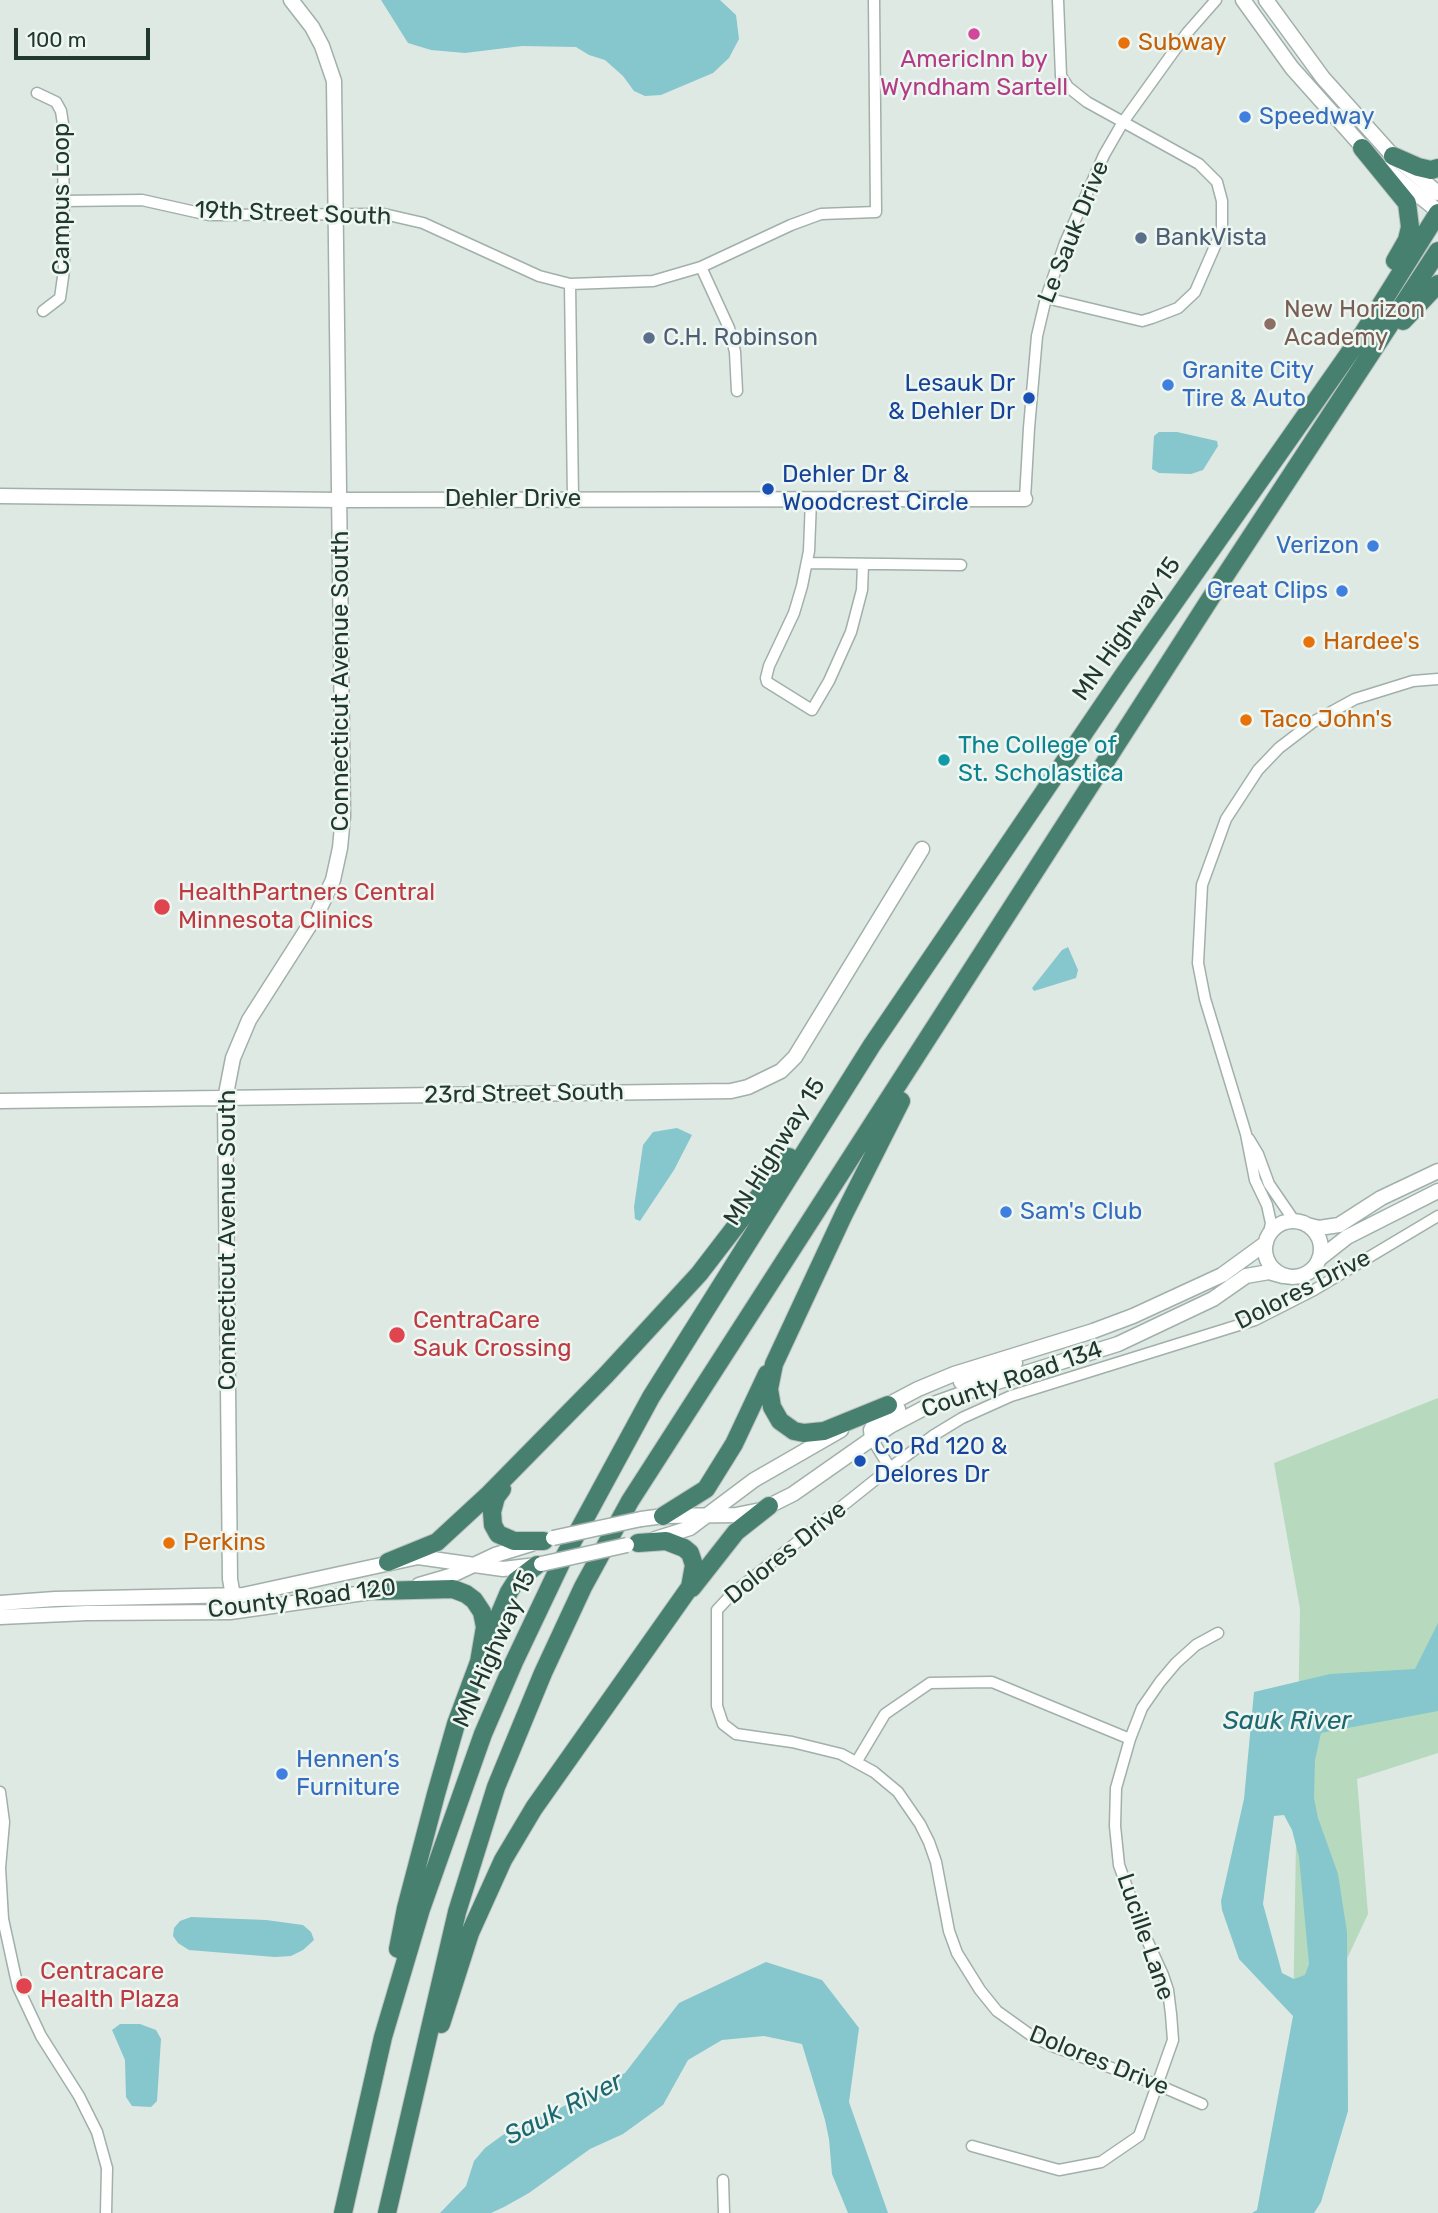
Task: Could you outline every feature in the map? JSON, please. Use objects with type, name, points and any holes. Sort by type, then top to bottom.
[{"type":"highway","points":[[1342,364],[1406,240],[1410,227],[1407,204],[1362,148]]},
{"type":"highway","points":[[1393,156],[1418,167],[1438,169]]},
{"type":"highway","name":"MN Highway 15","points":[[343,2213],[381,2044],[449,1824],[483,1734],[557,1571],[651,1397],[872,1045],[1122,677],[1342,364],[1438,212]]},
{"type":"highway","name":"MN Highway 15","points":[[387,2213],[457,1912],[496,1787],[542,1673],[583,1587],[630,1502],[1438,251]]},
{"type":"highway","points":[[1376,349],[1438,284]]},
{"type":"highway","points":[[888,1405],[824,1432],[804,1433],[787,1427],[780,1421],[772,1407],[769,1389],[774,1364],[871,1158],[958,993]]},
{"type":"highway","points":[[388,1562],[437,1542],[522,1461],[606,1375],[699,1274],[872,1045]]},
{"type":"highway","points":[[663,1516],[696,1497],[713,1479],[734,1444],[794,1323]]},
{"type":"highway","points":[[522,1461],[496,1497],[492,1512],[493,1525],[498,1534],[514,1541],[549,1539]]},
{"type":"highway","points":[[393,2185],[470,1933],[503,1860],[541,1799],[685,1596],[736,1532],[769,1506]]},
{"type":"highway","points":[[632,1544],[672,1542],[690,1553],[694,1565],[690,1587],[685,1596]]},
{"type":"highway","points":[[381,2044],[406,1908],[456,1724],[509,1592],[516,1581],[539,1565]]},
{"type":"highway","points":[[376,1591],[434,1588],[453,1589],[466,1594],[479,1607],[484,1620],[485,1637],[478,1665]]},
{"type":"street","name":"Connecticut Avenue South","points":[[233,1596],[230,1579],[225,1099],[233,1058],[250,1020],[318,912],[333,880],[340,848],[343,804],[334,81],[323,46],[291,0]]},
{"type":"street","name":"19th Street South","points":[[64,201],[142,200],[209,215],[384,214],[423,223],[539,275],[570,284],[653,281],[701,267],[821,214],[876,212],[874,0]]},
{"type":"street","points":[[1045,298],[1142,321],[1152,318],[1178,308],[1195,292],[1223,230],[1222,201],[1217,182],[1199,164],[1087,102],[1068,88],[1061,76],[1058,0]]},
{"type":"street","name":"Le Sauk Drive","points":[[1026,499],[1032,374],[1037,336],[1045,298],[1065,243],[1123,122],[1187,33],[1216,0]]},
{"type":"street","points":[[1243,0],[1292,68],[1362,148],[1438,212]]},
{"type":"street","points":[[1266,0],[1323,78],[1393,156],[1438,193]]},
{"type":"street","name":"Campus Loop","points":[[37,93],[56,102],[61,111],[64,201],[64,270],[60,298],[43,310]]},
{"type":"street","points":[[701,267],[729,328],[735,352],[737,391]]},
{"type":"street","points":[[570,284],[573,499]]},
{"type":"street","name":"Dehler Drive","points":[[0,496],[340,500],[1026,499]]},
{"type":"street","points":[[811,500],[808,563],[797,605],[766,678],[767,682],[812,710],[829,681],[851,632],[862,590],[863,565]]},
{"type":"street","points":[[808,563],[961,565]]},
{"type":"street","points":[[1246,1134],[1258,1154],[1269,1184],[1300,1223],[1317,1235],[1321,1251],[1319,1259],[1315,1266],[1301,1276],[1283,1276],[1270,1266],[1265,1251],[1270,1223],[1267,1205],[1252,1168],[1246,1134],[1205,999],[1198,962],[1202,885],[1226,819],[1258,770],[1303,728],[1329,711],[1355,699],[1413,681],[1438,679]]},
{"type":"street","name":"23rd Street South","points":[[0,1101],[732,1091],[748,1087],[781,1071],[795,1057],[922,849]]},
{"type":"street","points":[[1267,1240],[1279,1225],[1300,1223],[1319,1228],[1339,1225],[1381,1198],[1438,1171]]},
{"type":"street","points":[[1319,1259],[1347,1237],[1438,1191]]},
{"type":"street","name":"Dolores Drive","points":[[1202,2104],[1052,2046],[1032,2036],[997,2011],[957,1953],[949,1931],[936,1862],[920,1824],[898,1792],[857,1761],[820,1748],[736,1734],[729,1730],[719,1716],[717,1611],[732,1594],[890,1468],[934,1435],[984,1407],[1011,1396],[1255,1320],[1314,1290],[1438,1216]]},
{"type":"street","name":"County Road 134","points":[[632,1544],[690,1528],[754,1480],[919,1389],[954,1374],[1123,1320],[1222,1275],[1267,1240]]},
{"type":"street","name":"County Road 134","points":[[642,1519],[750,1513],[769,1506],[793,1494],[907,1417],[954,1396],[1118,1344],[1213,1299],[1247,1276],[1269,1272],[1283,1276]]},
{"type":"street","points":[[890,1468],[872,1439],[871,1430],[876,1422],[909,1403],[997,1371],[1063,1340]]},
{"type":"street","name":"County Road 120","points":[[0,1617],[87,1613],[230,1612],[428,1584],[495,1555],[549,1539],[642,1519]]},
{"type":"street","name":"County Road 120","points":[[0,1603],[55,1599],[233,1596],[388,1562],[430,1557],[513,1569],[632,1544]]},
{"type":"street","name":"Lucille Lane","points":[[972,2146],[1059,2169],[1101,2162],[1139,2136],[1173,2040],[1168,1990],[1119,1865],[1115,1826],[1116,1788],[1142,1708],[1160,1682],[1196,1646],[1218,1633]]},
{"type":"street","points":[[857,1761],[885,1714],[930,1683],[992,1682],[1130,1739]]},
{"type":"street","points":[[0,1792],[4,1822],[0,1868],[3,1919],[18,1987],[41,2036],[79,2096],[97,2132],[107,2168],[106,2213]]},
{"type":"street","points":[[723,2180],[724,2213]]},
{"type":"green space","points":[[1438,1398],[1438,1753],[1357,1779],[1368,1914],[1345,1963],[1293,2016],[1300,1609],[1274,1463]]},
{"type":"water","points":[[381,0],[720,0],[736,15],[739,39],[729,58],[713,73],[661,95],[645,96],[634,91],[623,76],[605,60],[576,47],[522,46],[465,53],[431,50],[408,43]]},
{"type":"water","points":[[1159,432],[1177,432],[1217,441],[1218,446],[1203,470],[1191,474],[1159,473],[1152,469],[1154,436]]},
{"type":"water","points":[[1068,947],[1078,970],[1076,978],[1034,991],[1032,988],[1062,950]]},
{"type":"water","points":[[677,1128],[692,1135],[674,1170],[640,1221],[635,1219],[634,1207],[643,1145],[653,1132]]},
{"type":"water","name":"Sauk River","points":[[1438,1623],[1438,1711],[1321,1733],[1315,1760],[1314,1798],[1318,1818],[1338,1874],[1347,1932],[1348,2111],[1321,2202],[1314,2213],[1252,2213],[1257,2210],[1293,2016],[1239,1959],[1222,1910],[1221,1901],[1244,1799],[1254,1692],[1330,1674],[1415,1669]],"holes":[[[1284,1815],[1292,1830],[1299,1857],[1309,1964],[1305,1975],[1294,1979],[1282,1973],[1263,1904],[1274,1816]]]},
{"type":"water","points":[[191,1917],[266,1920],[303,1925],[311,1932],[314,1940],[291,1956],[189,1950],[173,1936],[174,1928],[180,1921]]},
{"type":"water","name":"Sauk River","points":[[766,1962],[822,1980],[859,2028],[849,2102],[888,2213],[848,2213],[832,2174],[825,2120],[802,2044],[764,2036],[722,2040],[688,2060],[663,2105],[623,2134],[590,2149],[529,2193],[504,2207],[491,2213],[440,2213],[466,2186],[474,2161],[485,2148],[511,2129],[551,2113],[625,2073],[679,2003]]},
{"type":"water","points":[[120,2024],[140,2024],[156,2030],[161,2039],[157,2101],[151,2107],[132,2106],[126,2097],[125,2060],[112,2030]]},
{"type":"place","name":"AmericInn by Wyndham Sartell","points":[[974,34]]},
{"type":"place","name":"Subway","points":[[1124,43]]},
{"type":"place","name":"Speedway","points":[[1245,117]]},
{"type":"place","name":"BankVista","points":[[1141,238]]},
{"type":"place","name":"New Horizon Academy","points":[[1270,324]]},
{"type":"place","name":"C.H. Robinson","points":[[649,338]]},
{"type":"place","name":"Granite City Tire & Auto","points":[[1168,385]]},
{"type":"place","name":"Lesauk Dr & Dehler Dr","points":[[1029,398]]},
{"type":"place","name":"Dehler Dr & Woodcrest Circle","points":[[768,489]]},
{"type":"place","name":"Verizon","points":[[1373,546]]},
{"type":"place","name":"Great Clips","points":[[1342,591]]},
{"type":"place","name":"Hardee's","points":[[1309,642]]},
{"type":"place","name":"Taco John's","points":[[1246,720]]},
{"type":"place","name":"The College of St. Scholastica","points":[[944,760]]},
{"type":"place","name":"HealthPartners Central Minnesota Clinics","points":[[162,907]]},
{"type":"place","name":"Sam's Club","points":[[1006,1212]]},
{"type":"place","name":"CentraCare Sauk Crossing","points":[[397,1335]]},
{"type":"place","name":"Co Rd 120 & Delores Dr","points":[[860,1461]]},
{"type":"place","name":"Perkins","points":[[169,1543]]},
{"type":"place","name":"Hennen’s Furniture","points":[[282,1774]]},
{"type":"place","name":"Centracare Health Plaza","points":[[24,1986]]}]
